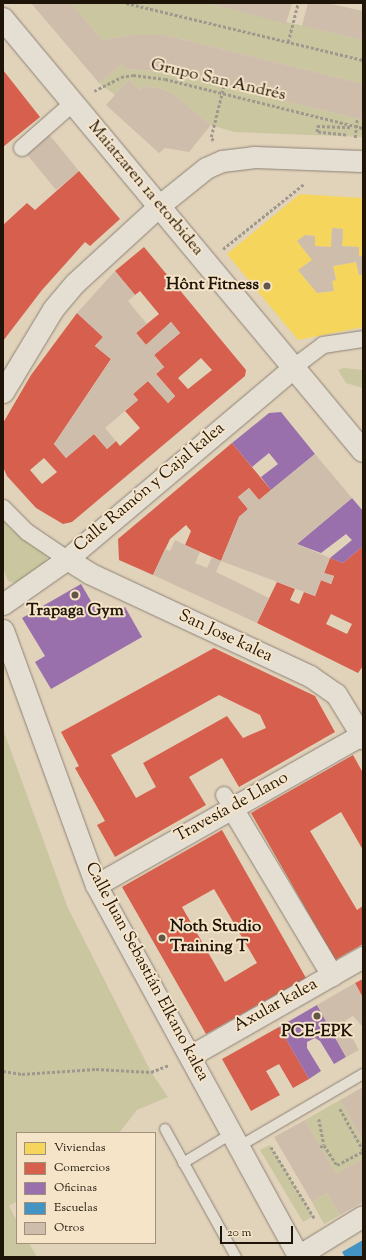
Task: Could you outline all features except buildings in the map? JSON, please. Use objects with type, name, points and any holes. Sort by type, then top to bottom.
[{"type":"street","name":"Maiatzaren 1a etorbidea","points":[[3,19],[74,105],[160,205],[363,451]]},
{"type":"street","points":[[22,148],[74,105]]},
{"type":"street","points":[[3,392],[53,309],[66,294],[160,205],[192,178],[222,161],[253,156],[363,161]]},
{"type":"street","points":[[294,367],[323,345],[363,339]]},
{"type":"street","name":"Calle Ramón y Cajal kalea","points":[[3,604],[66,559],[294,367]]},
{"type":"street","points":[[3,508],[27,532],[66,559]]},
{"type":"street","name":"San Jose kalea","points":[[66,559],[89,573],[310,676],[336,694],[362,734]]},
{"type":"street","name":"Calle Juan Sebastián Elkano kalea","points":[[3,630],[96,885],[298,1256]]},
{"type":"street","name":"Travesía de Llano","points":[[96,885],[228,802],[362,734]]},
{"type":"street","points":[[228,802],[332,975]]},
{"type":"street","name":"Axular kalea","points":[[190,1056],[363,957]]},
{"type":"street","points":[[298,1256],[363,1216]]},
{"type":"lane","points":[[183,1163],[316,1101],[363,1074]]},
{"type":"lane","points":[[165,1129],[236,1257]]},
{"type":"path","points":[[126,3],[363,60]]},
{"type":"path","points":[[288,42],[298,3]]},
{"type":"path","name":"Grupo San Andrés","points":[[74,105],[100,86],[121,77],[133,75],[165,79],[363,128]]},
{"type":"path","points":[[214,126],[224,85]]},
{"type":"path","points":[[356,127],[317,126],[317,132],[355,136],[357,119]]},
{"type":"path","points":[[207,262],[333,160]]},
{"type":"path","points":[[3,1071],[22,1074],[96,1069],[152,1072],[190,1056]]},
{"type":"path","points":[[316,1101],[324,1145],[337,1166],[363,1151],[330,1093]]},
{"type":"path","points":[[269,1143],[312,1216]]},
{"type":"path","points":[[320,1147],[324,1145]]},
{"type":"shaded area","points":[[71,3],[207,3],[363,40],[363,84],[165,35],[131,35],[102,40]]},
{"type":"shaded area","points":[[122,64],[125,69],[161,71],[363,120],[363,137],[234,132],[211,125],[175,95],[162,89],[144,86],[140,90],[129,79],[115,95],[99,83]]},
{"type":"shaded area","points":[[344,368],[363,370],[363,388],[346,383],[338,370]]},
{"type":"shaded area","points":[[3,519],[9,528],[48,553],[46,562],[17,584],[8,581],[3,567]]},
{"type":"shaded area","points":[[3,729],[68,908],[151,1072],[168,1097],[137,1110],[120,1132],[16,1132],[16,1202],[9,1206],[16,1219],[16,1244],[30,1244],[37,1257],[3,1257]]},
{"type":"shaded area","points":[[340,1100],[363,1141],[363,1158],[336,1174],[305,1120]]},
{"type":"shaded area","points":[[270,1145],[313,1216],[303,1222],[260,1150]]},
{"type":"shaded area","points":[[327,1193],[340,1215],[324,1224],[312,1202]]},
{"type":"place","name":"Hônt Fitness","points":[[267,286]]},
{"type":"place","name":"Trapaga Gym","points":[[75,595]]},
{"type":"place","name":"Noth Studio Training T","points":[[162,938]]},
{"type":"place","name":"PCE-EPK","points":[[317,1016]]}]
